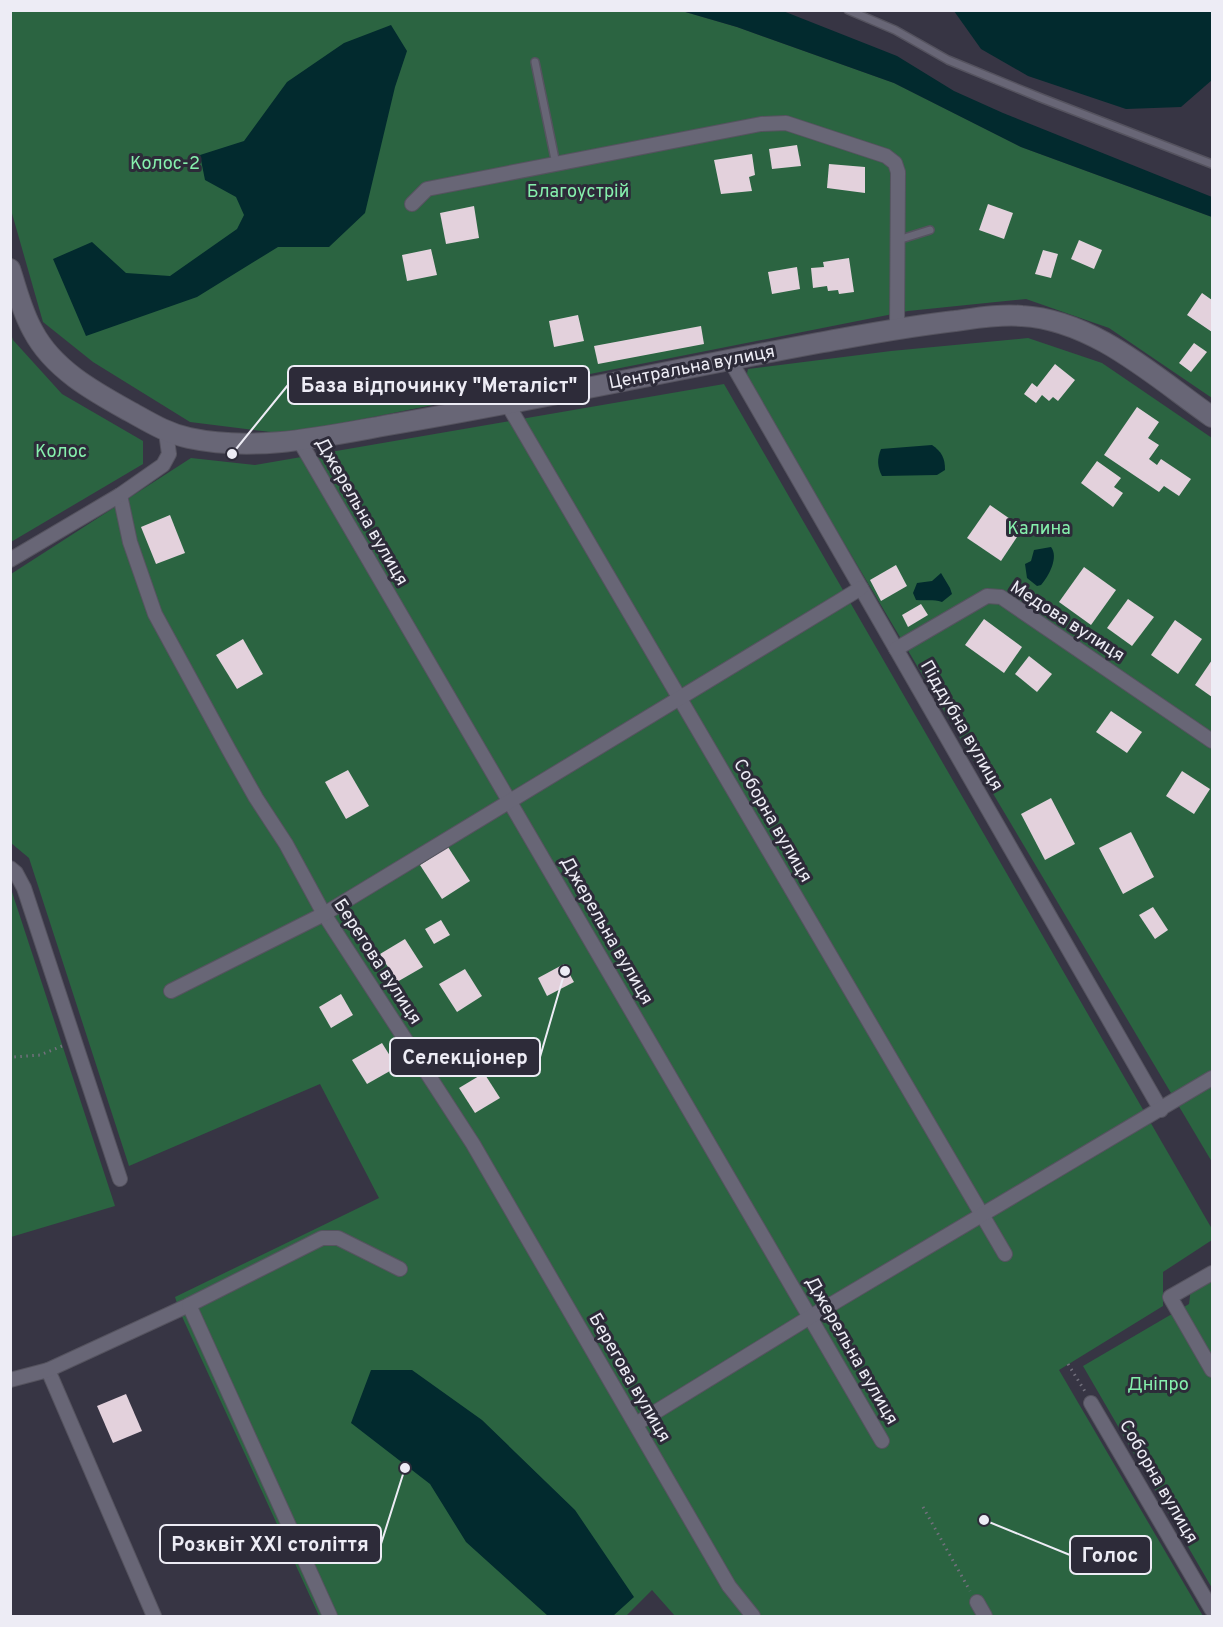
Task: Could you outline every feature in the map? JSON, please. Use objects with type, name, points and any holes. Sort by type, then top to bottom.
[{"type":"street","points":[[412,204],[427,189],[762,124],[786,123],[886,156],[895,163],[898,172],[897,329]]},
{"type":"street","name":"Центральна вулиця","points":[[10,269],[20,302],[34,334],[56,362],[86,386],[166,432],[219,442],[256,444],[298,440],[508,405],[897,329],[977,318],[1020,316],[1051,320],[1077,327],[1106,342],[1212,417]]},
{"type":"street","name":"Піддубна вулиця","points":[[730,360],[1161,1110]]},
{"type":"street","name":"Соборна вулиця","points":[[508,405],[1005,1254]]},
{"type":"street","points":[[10,560],[120,495],[163,465],[169,453],[166,432]]},
{"type":"street","name":"Джерельна вулиця","points":[[298,440],[882,1441]]},
{"type":"street","name":"Берегова вулиця","points":[[120,495],[129,542],[155,614],[256,798],[286,844],[324,914],[473,1144],[729,1586],[753,1617]]},
{"type":"street","points":[[171,991],[324,914],[861,588]]},
{"type":"street","name":"Медова вулиця","points":[[896,649],[987,596],[1001,597],[1212,741]]},
{"type":"street","points":[[10,868],[16,873],[24,888],[120,1179]]},
{"type":"street","points":[[636,1424],[810,1317],[1212,1078]]},
{"type":"street","points":[[10,1380],[48,1370],[189,1305],[322,1238],[338,1238],[400,1269]]},
{"type":"street","points":[[1212,1273],[1170,1297],[1212,1370]]},
{"type":"street","points":[[189,1305],[330,1617]]},
{"type":"street","points":[[48,1370],[154,1617]]},
{"type":"street","name":"Соборна вулиця","points":[[1091,1403],[1212,1610]]},
{"type":"street","points":[[977,1602],[985,1617]]},
{"type":"lane","points":[[848,10],[895,30],[948,60],[1212,164]]},
{"type":"lane","points":[[535,62],[556,164]]},
{"type":"lane","points":[[898,240],[930,230]]},
{"type":"path","points":[[10,1061],[14,1057],[40,1055],[74,1041]]},
{"type":"path","points":[[1068,1364],[1091,1403]]},
{"type":"path","points":[[923,1507],[977,1602]]},
{"type":"green space","name":"Благоустрій","points":[[11,11],[682,11],[737,27],[894,83],[1021,147],[1212,217],[1212,398],[1109,328],[1026,299],[908,311],[287,434],[190,422],[93,362],[43,322],[11,210]]},
{"type":"green space","name":"Колос","points":[[10,331],[13,340],[62,394],[143,441],[143,464],[11,542]]},
{"type":"green space","name":"Калина","points":[[1028,338],[1102,363],[1212,438],[1212,1162],[746,378],[748,369],[891,351]]},
{"type":"green space","points":[[724,384],[1212,1229],[1212,1240],[1163,1272],[1163,1306],[1059,1370],[1203,1616],[675,1616],[652,1590],[626,1616],[319,1616],[179,1310],[175,1297],[379,1198],[320,1084],[129,1166],[29,858],[11,843],[11,574],[191,458],[255,465]]},
{"type":"green space","points":[[10,886],[115,1206],[11,1237],[10,1237]]},
{"type":"green space","name":"Дніпро","points":[[1212,1275],[1212,1588],[1083,1366],[1189,1304],[1191,1288]]},
{"type":"shaded area","points":[[682,11],[783,11],[897,56],[954,91],[1003,113],[1212,197],[1212,217],[1021,147],[894,83],[737,27]]},
{"type":"shaded area","points":[[954,11],[1212,11],[1212,80],[1181,107],[1126,109],[1028,76],[981,49]]},
{"type":"shaded area","points":[[391,25],[407,51],[395,87],[365,213],[329,247],[278,247],[197,297],[86,336],[53,259],[92,242],[126,273],[170,276],[237,229],[244,215],[236,197],[205,180],[200,155],[244,141],[287,82],[344,43]]},
{"type":"shaded area","points":[[932,445],[941,453],[944,462],[945,470],[937,475],[882,476],[878,462],[881,449]]},
{"type":"shaded area","points":[[1051,547],[1054,556],[1050,572],[1041,585],[1037,586],[1027,578],[1025,564],[1031,561],[1034,550]]},
{"type":"shaded area","points":[[941,573],[952,594],[942,602],[916,600],[913,593],[917,583],[932,581]]},
{"type":"shaded area","points":[[371,1370],[412,1370],[482,1420],[575,1510],[634,1597],[613,1616],[548,1616],[466,1542],[430,1484],[351,1423]]},
{"type":"building","points":[[797,145],[801,166],[772,169],[769,149]]},
{"type":"building","points":[[752,154],[755,175],[749,177],[752,191],[721,194],[714,160]]},
{"type":"building","points":[[829,164],[865,167],[865,193],[827,188]]},
{"type":"building","points":[[988,204],[1013,213],[1004,239],[979,230]]},
{"type":"building","points":[[474,206],[479,238],[446,244],[440,213]]},
{"type":"building","points":[[1079,240],[1102,250],[1094,269],[1071,259]]},
{"type":"building","points":[[431,249],[437,275],[407,281],[402,255]]},
{"type":"building","points":[[1043,250],[1058,254],[1051,278],[1035,274]]},
{"type":"building","points":[[849,258],[854,292],[839,294],[838,290],[828,291],[827,286],[813,288],[811,268],[824,267],[823,262]]},
{"type":"building","points":[[797,267],[800,289],[772,294],[768,272]]},
{"type":"building","points":[[1202,293],[1212,300],[1212,332],[1187,315]]},
{"type":"building","points":[[578,315],[584,341],[554,347],[549,321]]},
{"type":"building","points":[[701,326],[704,344],[598,364],[594,346]]},
{"type":"building","points":[[1194,343],[1207,352],[1191,372],[1179,363]]},
{"type":"building","points":[[1055,364],[1075,380],[1058,401],[1053,397],[1049,401],[1042,395],[1036,403],[1024,394],[1032,383],[1037,387]]},
{"type":"building","points":[[1137,407],[1159,422],[1148,438],[1159,445],[1149,459],[1157,465],[1161,459],[1191,479],[1179,496],[1164,486],[1159,492],[1104,455]]},
{"type":"building","points":[[1097,461],[1121,478],[1114,487],[1123,493],[1113,507],[1081,483]]},
{"type":"building","points":[[990,505],[1023,528],[1001,561],[967,538]]},
{"type":"building","points":[[170,515],[185,553],[156,564],[141,527]]},
{"type":"building","points":[[896,565],[907,586],[881,601],[870,580]]},
{"type":"building","points":[[1084,567],[1116,590],[1091,625],[1059,602]]},
{"type":"building","points":[[1128,599],[1154,617],[1132,646],[1107,628]]},
{"type":"building","points":[[921,604],[928,615],[908,627],[902,615]]},
{"type":"building","points":[[984,619],[1022,647],[1004,673],[965,645]]},
{"type":"building","points":[[1175,620],[1202,639],[1178,674],[1151,655]]},
{"type":"building","points":[[243,639],[263,674],[237,689],[216,655]]},
{"type":"building","points":[[1029,656],[1052,674],[1037,692],[1015,674]]},
{"type":"building","points":[[1212,660],[1212,697],[1195,685]]},
{"type":"building","points":[[1111,711],[1142,732],[1127,753],[1096,732]]},
{"type":"building","points":[[348,770],[369,806],[346,819],[325,782]]},
{"type":"building","points":[[1182,771],[1210,789],[1194,814],[1166,796]]},
{"type":"building","points":[[1051,798],[1075,844],[1045,860],[1021,814]]},
{"type":"building","points":[[1131,832],[1154,877],[1123,894],[1099,848]]},
{"type":"building","points":[[448,847],[470,881],[442,899],[420,865]]},
{"type":"building","points":[[1153,907],[1168,930],[1155,939],[1139,915]]},
{"type":"building","points":[[441,920],[450,935],[434,944],[425,929]]},
{"type":"building","points":[[405,939],[423,967],[397,982],[380,954]]},
{"type":"building","points":[[564,964],[574,982],[547,996],[538,978]]},
{"type":"building","points":[[465,969],[482,996],[457,1012],[439,984]]},
{"type":"building","points":[[341,994],[353,1015],[331,1028],[319,1007]]},
{"type":"building","points":[[382,1043],[397,1067],[367,1084],[352,1060]]},
{"type":"building","points":[[484,1073],[500,1098],[475,1113],[459,1088]]},
{"type":"building","points":[[126,1394],[142,1431],[113,1443],[97,1406]]},
{"type":"place","name":"База відпочинку \"Металіст\"","points":[[232,454]]},
{"type":"place","name":"Селекціонер","points":[[565,971]]},
{"type":"place","name":"Розквіт XXI століття","points":[[405,1468]]},
{"type":"place","name":"Голос","points":[[984,1520]]},
{"type":"park label","name":"Колос-2","points":[[165,164]]}]
